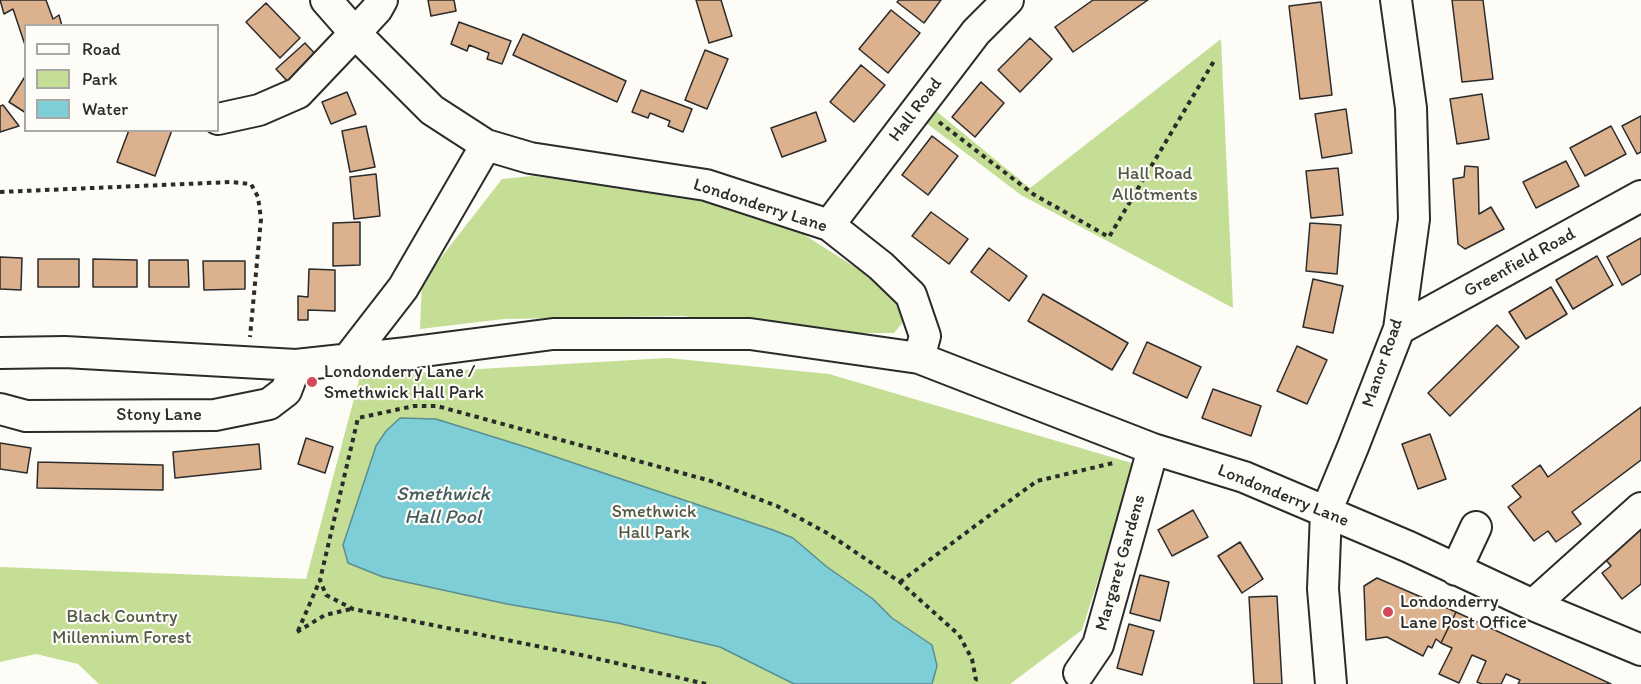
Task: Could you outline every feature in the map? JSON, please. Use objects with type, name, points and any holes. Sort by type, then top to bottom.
[{"type":"street","name":"Londonderry Lane","points":[[326,0],[355,33],[432,110],[486,145],[530,158],[706,185],[829,225],[881,266],[912,295],[925,336],[919,358]]},
{"type":"street","points":[[219,119],[259,110],[298,93],[377,9],[382,0]]},
{"type":"street","name":"Hall Road","points":[[829,225],[975,32],[1008,0]]},
{"type":"street","name":"Manor Road","points":[[1331,684],[1323,589],[1326,512],[1399,329],[1414,219],[1411,108],[1396,0]]},
{"type":"street","points":[[0,353],[65,352],[296,365],[348,359],[403,288],[486,145]]},
{"type":"street","name":"Greenfield Road","points":[[1399,329],[1641,196]]},
{"type":"street","points":[[403,288],[401,316],[407,353]]},
{"type":"street","name":"Londonderry Lane","points":[[348,359],[553,334],[750,334],[919,358],[1153,449],[1244,477],[1409,547],[1533,605],[1641,650]]},
{"type":"street","name":"Stony Lane","points":[[0,409],[26,416],[215,415],[268,404],[286,391],[296,365]]},
{"type":"street","name":"Margaret Gardens","points":[[1079,673],[1098,645],[1153,449]]},
{"type":"street","points":[[1533,605],[1641,508]]},
{"type":"street","points":[[1456,570],[1476,527]]},
{"type":"path","points":[[919,107],[1033,194],[1109,237],[1214,61]]},
{"type":"path","points":[[0,192],[231,182],[251,184],[258,197],[261,219],[248,362]]},
{"type":"path","points":[[352,609],[325,615],[297,632],[320,580],[358,418],[414,406],[437,406],[711,481],[777,506],[817,528],[900,582],[959,635],[972,658],[976,680],[974,684]]},
{"type":"path","points":[[900,582],[1037,481],[1113,463],[1153,449]]},
{"type":"path","points":[[320,580],[326,595],[352,609],[586,656],[706,684]]},
{"type":"green space","name":"Hall Road Allotments","points":[[1221,39],[1233,308],[1021,195],[921,119],[930,106],[1030,188]]},
{"type":"green space","points":[[532,176],[697,196],[800,232],[869,276],[911,313],[894,333],[844,333],[682,316],[504,319],[420,329],[422,282],[502,179]]},
{"type":"green space","name":"Smethwick Hall Park","points":[[668,358],[829,374],[1135,464],[1082,630],[1010,684],[99,684],[78,664],[36,654],[0,662],[0,567],[306,579],[360,376]]},
{"type":"water","name":"Smethwick Hall Pool","points":[[400,418],[436,419],[529,448],[793,538],[827,567],[873,599],[892,618],[932,645],[937,666],[932,684],[794,684],[720,647],[618,623],[507,604],[383,577],[348,563],[343,545],[376,446],[386,431]]},
{"type":"building","points":[[0,0],[46,0],[53,19],[59,15],[61,24],[24,24],[24,42],[13,9],[4,14]]},
{"type":"building","points":[[428,0],[454,0],[456,11],[431,16]]},
{"type":"building","points":[[696,0],[721,0],[732,36],[709,43]]},
{"type":"building","points":[[899,0],[941,0],[924,23],[897,2]]},
{"type":"building","points":[[1093,0],[1148,0],[1073,52],[1055,27]]},
{"type":"building","points":[[1452,0],[1483,0],[1493,79],[1462,82]]},
{"type":"building","points":[[1321,2],[1332,95],[1300,99],[1289,6]]},
{"type":"building","points":[[266,3],[300,38],[280,58],[246,22]]},
{"type":"building","points":[[891,10],[920,33],[888,73],[859,49]]},
{"type":"building","points":[[459,22],[511,41],[502,64],[487,59],[489,53],[469,45],[467,51],[451,44]]},
{"type":"building","points":[[523,34],[626,81],[617,102],[513,55]]},
{"type":"building","points":[[1030,38],[1052,59],[1020,92],[998,70]]},
{"type":"building","points":[[305,43],[319,58],[290,84],[276,69]]},
{"type":"building","points":[[705,50],[728,59],[707,109],[685,100]]},
{"type":"building","points":[[861,65],[885,85],[854,122],[830,102]]},
{"type":"building","points":[[24,78],[24,112],[9,102]]},
{"type":"building","points":[[981,82],[1004,103],[975,137],[952,117]]},
{"type":"building","points":[[641,90],[692,109],[683,132],[668,126],[670,121],[650,113],[648,118],[632,112]]},
{"type":"building","points":[[347,92],[356,114],[331,124],[322,102]]},
{"type":"building","points":[[1482,94],[1489,139],[1457,144],[1450,99]]},
{"type":"building","points":[[3,105],[19,126],[0,132],[0,106]]},
{"type":"building","points":[[1346,109],[1352,153],[1322,158],[1315,114]]},
{"type":"building","points":[[816,112],[826,141],[782,157],[771,128]]},
{"type":"building","points":[[1641,116],[1641,152],[1637,154],[1622,126]]},
{"type":"building","points":[[366,126],[375,167],[350,172],[342,131]]},
{"type":"building","points":[[1611,126],[1626,154],[1585,176],[1570,148]]},
{"type":"building","points":[[128,132],[171,132],[155,176],[117,162]]},
{"type":"building","points":[[932,136],[958,156],[928,195],[902,175]]},
{"type":"building","points":[[1566,161],[1579,186],[1536,208],[1523,182]]},
{"type":"building","points":[[1465,166],[1478,167],[1479,214],[1491,207],[1504,229],[1465,249],[1458,244],[1453,179],[1464,177]]},
{"type":"building","points":[[1338,168],[1343,215],[1311,218],[1306,171]]},
{"type":"building","points":[[376,174],[380,216],[354,219],[350,177]]},
{"type":"building","points":[[931,212],[968,239],[949,264],[912,236]]},
{"type":"building","points":[[360,222],[360,265],[333,266],[333,223]]},
{"type":"building","points":[[1310,223],[1341,225],[1337,274],[1306,271]]},
{"type":"building","points":[[1641,238],[1641,274],[1622,285],[1607,257]]},
{"type":"building","points":[[989,248],[1027,276],[1009,301],[971,272]]},
{"type":"building","points":[[1597,256],[1613,285],[1573,309],[1556,280]]},
{"type":"building","points":[[0,257],[22,258],[21,290],[0,289]]},
{"type":"building","points":[[38,259],[79,259],[79,287],[38,287]]},
{"type":"building","points":[[93,259],[137,260],[137,287],[93,287]]},
{"type":"building","points":[[149,260],[188,260],[189,287],[149,287]]},
{"type":"building","points":[[203,261],[245,261],[245,289],[204,290]]},
{"type":"building","points":[[309,269],[335,270],[335,311],[308,310],[308,320],[298,320],[298,296],[308,297]]},
{"type":"building","points":[[1313,279],[1343,286],[1333,333],[1303,327]]},
{"type":"building","points":[[1551,287],[1567,314],[1526,339],[1509,312]]},
{"type":"building","points":[[1043,294],[1128,343],[1112,370],[1028,321]]},
{"type":"building","points":[[1497,325],[1519,347],[1450,416],[1428,393]]},
{"type":"building","points":[[1147,342],[1201,367],[1187,398],[1133,373]]},
{"type":"building","points":[[1297,346],[1327,360],[1307,404],[1277,391]]},
{"type":"building","points":[[1213,389],[1261,406],[1251,436],[1202,418]]},
{"type":"building","points":[[1641,407],[1641,460],[1572,512],[1581,524],[1556,542],[1548,531],[1534,541],[1508,507],[1521,497],[1512,486],[1540,465],[1548,477]]},
{"type":"building","points":[[1430,434],[1446,479],[1418,489],[1402,444]]},
{"type":"building","points":[[306,438],[333,447],[325,473],[298,464]]},
{"type":"building","points":[[0,443],[31,448],[27,473],[0,469]]},
{"type":"building","points":[[259,444],[261,469],[175,478],[173,452]]},
{"type":"building","points":[[38,462],[163,465],[163,490],[37,488]]},
{"type":"building","points":[[1193,510],[1208,537],[1172,556],[1158,530]]},
{"type":"building","points":[[1641,521],[1641,584],[1622,599],[1602,573],[1611,566],[1601,554]]},
{"type":"building","points":[[1240,542],[1263,579],[1242,593],[1218,556]]},
{"type":"building","points":[[1140,575],[1169,582],[1160,621],[1130,613]]},
{"type":"building","points":[[1377,578],[1456,612],[1441,643],[1436,639],[1432,648],[1428,646],[1423,656],[1387,637],[1366,640],[1364,586]]},
{"type":"building","points":[[1277,596],[1282,684],[1254,684],[1249,597]]},
{"type":"building","points":[[1456,612],[1611,684],[1518,684],[1520,680],[1506,674],[1501,684],[1482,684],[1477,682],[1486,661],[1472,655],[1459,683],[1439,674],[1452,648],[1441,643]]},
{"type":"building","points":[[1129,624],[1154,631],[1142,675],[1117,668]]},
{"type":"place","name":"Londonderry Lane / Smethwick Hall Park","points":[[312,382]]},
{"type":"place","name":"Londonderry Lane Post Office","points":[[1388,612]]},
{"type":"park label","name":"Black Country Millennium Forest","points":[[122,627]]}]
